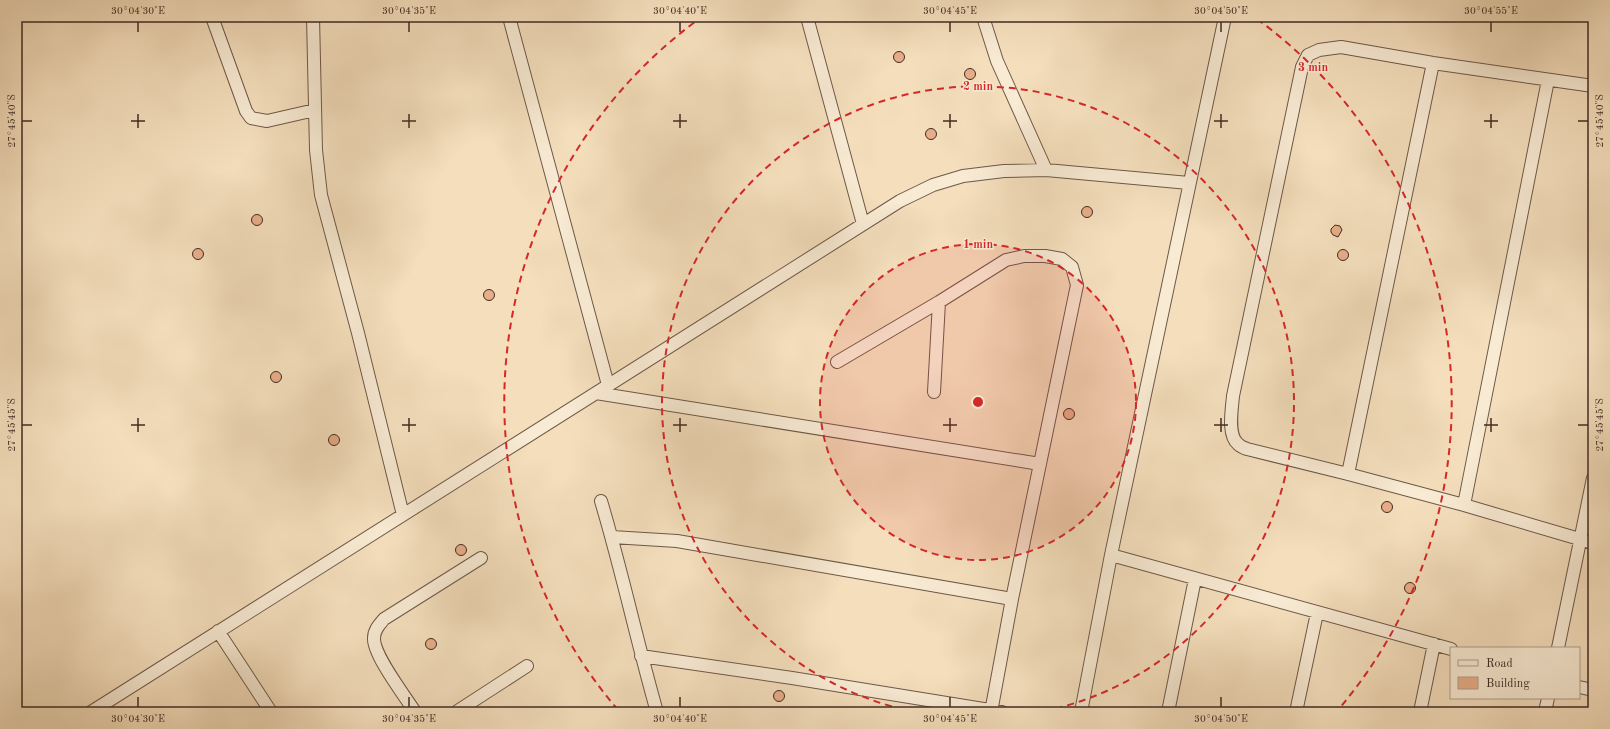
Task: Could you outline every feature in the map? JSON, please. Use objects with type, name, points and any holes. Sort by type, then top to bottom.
[{"type":"street","points":[[212,17],[246,112],[252,118],[267,121],[315,110]]},
{"type":"street","points":[[313,17],[315,110],[321,195],[358,333],[403,515]]},
{"type":"street","points":[[509,17],[608,385]]},
{"type":"street","points":[[807,17],[863,224]]},
{"type":"street","points":[[983,17],[997,61],[1046,170]]},
{"type":"street","points":[[1081,712],[1111,555],[1225,17]]},
{"type":"street","points":[[1593,86],[1433,63],[1341,47],[1319,50],[1308,55],[1302,67],[1233,396],[1231,422],[1232,434],[1236,443],[1247,449],[1464,505],[1593,543]]},
{"type":"street","points":[[1348,474],[1433,63]]},
{"type":"street","points":[[1464,505],[1548,80]]},
{"type":"street","points":[[91,712],[863,224],[900,201],[933,185],[963,176],[1004,171],[1046,170],[1189,183]]},
{"type":"street","points":[[641,656],[792,678],[994,712],[1012,599],[1077,285],[1072,267],[1062,259],[1045,256],[1024,256],[1006,260],[939,302],[837,362]]},
{"type":"street","points":[[934,392],[939,302]]},
{"type":"street","points":[[596,393],[1040,464]]},
{"type":"street","points":[[1558,647],[1593,478]]},
{"type":"street","points":[[601,501],[612,537],[641,656],[657,712]]},
{"type":"street","points":[[612,537],[677,542],[1012,599]]},
{"type":"street","points":[[1111,555],[1450,649]]},
{"type":"street","points":[[415,712],[377,652],[374,639],[376,630],[384,619],[481,558]]},
{"type":"street","points":[[1168,712],[1195,579]]},
{"type":"street","points":[[1296,712],[1317,613]]},
{"type":"street","points":[[218,631],[270,712]]},
{"type":"street","points":[[1420,712],[1434,644]]},
{"type":"street","points":[[456,712],[527,666]]},
{"type":"street","points":[[1580,687],[1593,690]]},
{"type":"street","points":[[1545,712],[1548,699]]},
{"type":"building","points":[[899,51],[903,53],[905,57],[903,61],[899,63],[895,61],[893,57],[895,53]]},
{"type":"building","points":[[970,68],[974,70],[976,74],[974,78],[970,80],[966,78],[964,74],[966,70]]},
{"type":"building","points":[[931,128],[935,130],[937,134],[935,138],[931,140],[927,138],[925,134],[927,130]]},
{"type":"building","points":[[1087,206],[1091,208],[1093,212],[1091,216],[1087,218],[1083,216],[1081,212],[1083,208]]},
{"type":"building","points":[[257,214],[261,216],[263,220],[261,224],[257,226],[253,224],[251,220],[253,216]]},
{"type":"building","points":[[1335,225],[1340,226],[1342,230],[1338,237],[1333,235],[1331,232],[1331,229]]},
{"type":"building","points":[[198,248],[202,250],[204,254],[202,258],[198,260],[194,258],[192,254],[194,250]]},
{"type":"building","points":[[1343,249],[1347,251],[1349,255],[1347,259],[1343,261],[1339,259],[1337,255],[1339,251]]},
{"type":"building","points":[[489,289],[493,291],[495,295],[493,299],[489,301],[485,299],[483,295],[485,291]]},
{"type":"building","points":[[276,371],[280,373],[282,377],[280,381],[276,383],[272,381],[270,377],[272,373]]},
{"type":"building","points":[[1069,408],[1073,410],[1075,414],[1073,418],[1069,420],[1065,418],[1063,414],[1065,410]]},
{"type":"building","points":[[334,434],[338,436],[340,440],[338,444],[334,446],[330,444],[328,440],[330,436]]},
{"type":"building","points":[[1387,501],[1391,503],[1393,507],[1391,511],[1387,513],[1383,511],[1381,507],[1383,503]]},
{"type":"building","points":[[461,544],[465,546],[467,550],[465,554],[461,556],[457,554],[455,550],[457,546]]},
{"type":"building","points":[[1410,582],[1414,584],[1416,588],[1414,592],[1410,594],[1406,592],[1404,588],[1406,584]]},
{"type":"building","points":[[431,638],[435,640],[437,644],[435,648],[431,650],[427,648],[425,644],[427,640]]},
{"type":"building","points":[[779,690],[783,692],[785,696],[783,700],[779,702],[775,700],[773,696],[775,692]]}]
